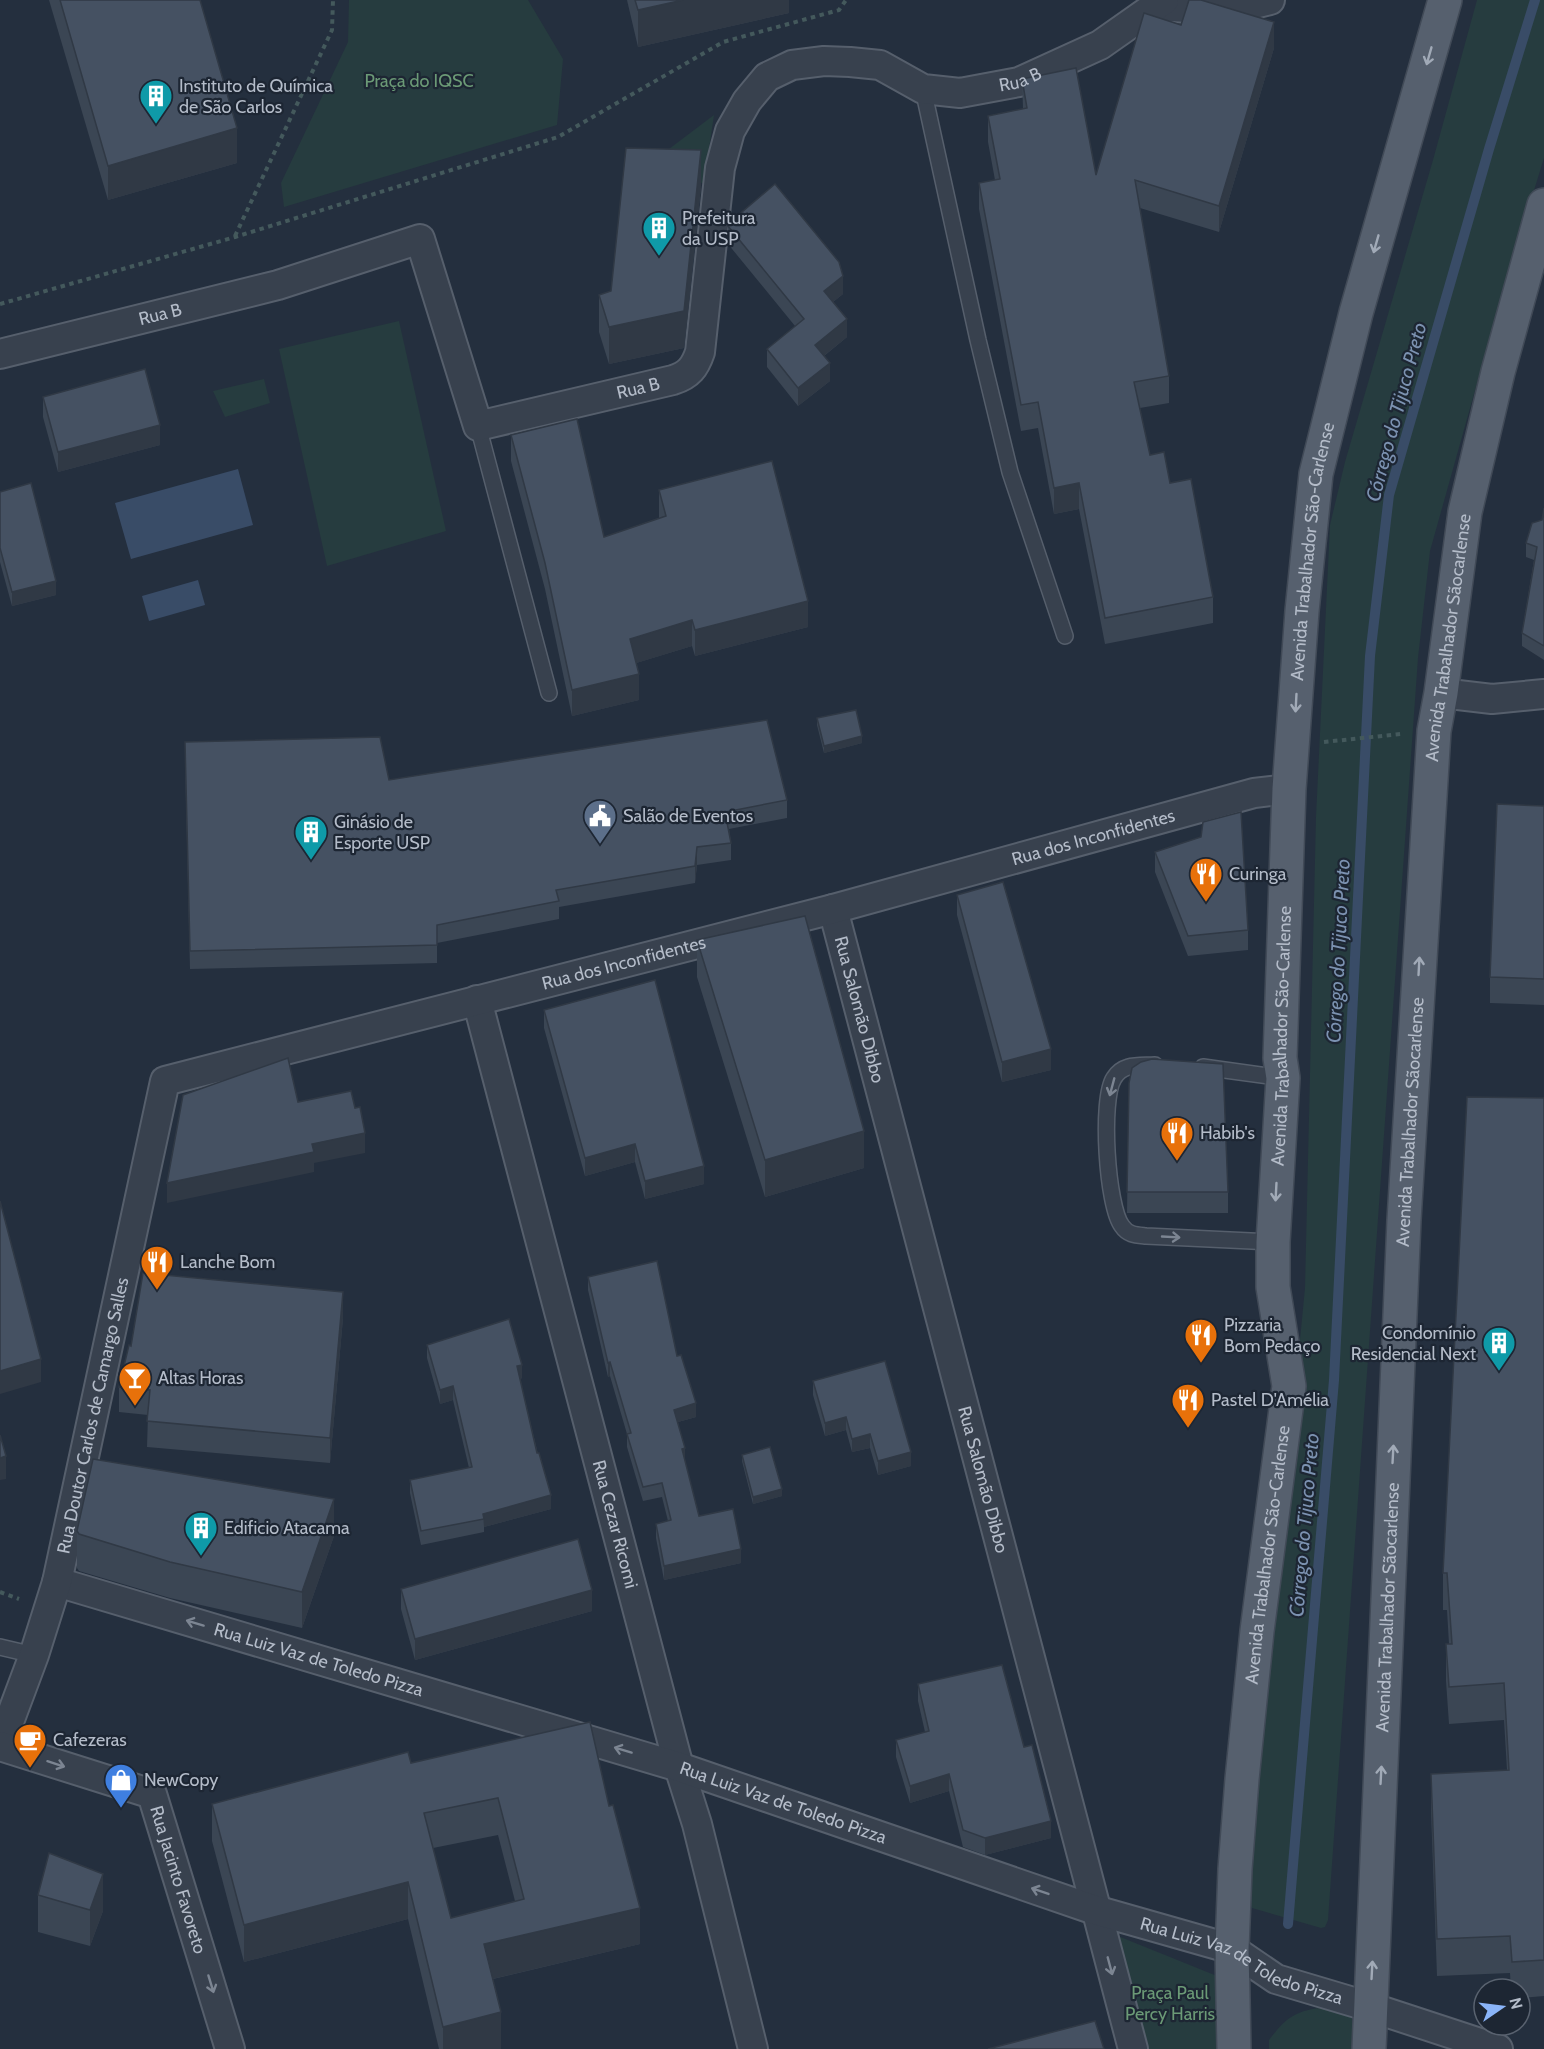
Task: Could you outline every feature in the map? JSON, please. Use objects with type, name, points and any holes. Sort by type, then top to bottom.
[{"type":"main road","name":"Avenida Trabalhador São-Carlense","points":[[1234,2049],[1232,1949],[1242,1779],[1257,1631],[1288,1386],[1273,1287],[1273,1242],[1283,1078],[1280,1058],[1289,789],[1294,746],[1302,611],[1316,474],[1356,313],[1444,0]]},
{"type":"main road","name":"Avenida Trabalhador Sãocarlense","points":[[1369,2049],[1403,1232],[1434,731],[1442,693],[1465,512],[1498,372],[1538,244],[1544,205]]},
{"type":"street","points":[[1160,3],[1210,10],[1252,5],[1270,0]]},
{"type":"street","name":"Rua B","points":[[0,354],[278,285],[420,239],[478,426],[674,380],[688,374],[696,364],[700,352],[720,168],[730,131],[747,100],[767,77],[792,65],[824,61],[880,65],[923,89],[960,93],[1019,82],[1100,45],[1160,3]]},
{"type":"street","points":[[1442,693],[1492,699],[1544,694]]},
{"type":"street","name":"Rua dos Inconfidentes","points":[[165,1081],[833,909],[1254,793],[1289,789]]},
{"type":"street","name":"Rua Salomão Dibbo","points":[[833,909],[1133,2049]]},
{"type":"street","name":"Rua Cezar Ricomi","points":[[477,1000],[679,1767],[697,1824],[753,2049]]},
{"type":"street","name":"Rua Doutor Carlos de Camargo Salles","points":[[0,1746],[34,1655],[57,1582],[165,1081]]},
{"type":"street","name":"Rua Luiz Vaz de Toledo Pizza","points":[[57,1582],[679,1767],[1095,1910],[1232,1949],[1276,1979],[1498,2049]]},
{"type":"street","name":"Rua Jacinto Favoreto","points":[[0,1746],[152,1794],[230,2049]]},
{"type":"lane","points":[[923,89],[978,340],[1010,472],[1065,636]]},
{"type":"lane","points":[[478,426],[549,693]]},
{"type":"lane","points":[[1167,1065],[1126,1066],[1114,1077],[1109,1089],[1106,1143],[1114,1206],[1120,1225],[1128,1234],[1273,1242]]},
{"type":"lane","points":[[1187,1066],[1283,1078]]},
{"type":"lane","points":[[0,1647],[34,1655]]},
{"type":"path","points":[[235,237],[332,30],[333,0]]},
{"type":"path","points":[[0,304],[235,237],[558,137],[723,42],[838,10],[846,0]]},
{"type":"path","points":[[1294,746],[1434,731]]},
{"type":"green space","name":"Praça do IQSC","points":[[349,0],[528,0],[563,59],[557,125],[284,207],[281,183],[348,42]]},
{"type":"green space","points":[[1477,0],[1544,0],[1544,158],[1502,294],[1430,551],[1418,658],[1328,1920],[1325,1927],[1321,1928],[1252,1908],[1244,1889],[1262,1732],[1305,1288],[1316,817],[1330,525],[1345,462]]},
{"type":"green space","points":[[714,115],[704,183],[628,180]]},
{"type":"green space","points":[[399,321],[446,531],[327,566],[279,349]]},
{"type":"green space","points":[[264,379],[270,403],[225,417],[213,391]]},
{"type":"green space","name":"Praça Paul Percy Harris","points":[[1103,1930],[1222,1978],[1223,2049],[1137,2049]]},
{"type":"green space","points":[[1318,2008],[1336,2010],[1352,2016],[1352,2049],[1269,2049],[1269,2040],[1279,2027],[1295,2015]]},
{"type":"water","points":[[238,469],[253,525],[131,559],[115,503]]},
{"type":"water","points":[[198,580],[205,605],[149,621],[142,596]]},
{"type":"building","name":"Instituto de Química de São Carlos","points":[[60,0],[200,0],[237,128],[108,166]]},
{"type":"building","points":[[635,0],[683,0],[638,10]]},
{"type":"building","points":[[1189,0],[1201,0],[1274,22],[1219,206],[1135,180],[1169,376],[1134,382],[1150,455],[1164,452],[1170,483],[1191,479],[1213,597],[1105,618],[1079,483],[1054,488],[1038,402],[1021,405],[979,183],[1000,179],[988,116],[1027,108],[1022,79],[1076,68],[1096,175],[1144,13],[1181,25]]},
{"type":"building","name":"Prefeitura da USP","points":[[626,148],[701,150],[684,311],[609,327],[599,295],[611,291]]},
{"type":"building","points":[[775,184],[839,262],[843,276],[824,291],[847,319],[815,345],[830,363],[798,388],[767,349],[804,319],[728,226]]},
{"type":"building","points":[[145,369],[160,425],[58,452],[43,397]]},
{"type":"building","points":[[577,419],[604,537],[666,516],[659,490],[772,461],[808,601],[695,630],[692,620],[630,639],[639,674],[572,690],[545,563],[511,435]]},
{"type":"building","points":[[31,483],[56,581],[12,592],[0,548],[0,492]]},
{"type":"building","points":[[1544,508],[1544,646],[1522,633],[1537,547],[1526,543],[1532,523],[1542,520]]},
{"type":"building","points":[[856,710],[862,736],[824,746],[817,718]]},
{"type":"building","points":[[767,720],[787,800],[725,812],[731,843],[697,847],[695,866],[556,890],[559,901],[437,925],[437,945],[190,951],[185,742],[380,737],[389,780]]},
{"type":"building","points":[[1497,804],[1544,806],[1544,979],[1490,977]]},
{"type":"building","name":"Curinga","points":[[1241,812],[1248,930],[1188,936],[1155,852],[1201,837],[1203,822]]},
{"type":"building","points":[[1003,882],[1051,1049],[1002,1062],[957,895]]},
{"type":"building","points":[[805,916],[864,1131],[765,1160],[697,940]]},
{"type":"building","points":[[655,980],[704,1166],[645,1181],[635,1144],[585,1158],[544,1010]]},
{"type":"building","points":[[288,1058],[298,1102],[351,1091],[355,1108],[360,1107],[365,1133],[312,1144],[314,1152],[167,1183],[183,1095]]},
{"type":"building","name":"Habib's","points":[[1152,1059],[1223,1064],[1228,1192],[1127,1192],[1129,1083],[1132,1068]]},
{"type":"building","points":[[1467,1097],[1544,1098],[1544,1960],[1512,1962],[1510,1936],[1437,1939],[1431,1774],[1509,1770],[1504,1683],[1449,1687],[1446,1644],[1452,1644],[1447,1573],[1443,1573]]},
{"type":"building","points":[[0,1201],[41,1359],[0,1371]]},
{"type":"building","points":[[657,1261],[677,1356],[681,1355],[696,1403],[674,1410],[685,1448],[682,1449],[699,1516],[733,1509],[741,1549],[664,1566],[656,1524],[671,1520],[662,1483],[643,1487],[627,1434],[631,1433],[610,1362],[608,1363],[588,1277]]},
{"type":"building","points":[[143,1273],[343,1292],[330,1438],[147,1421],[150,1390],[119,1387],[129,1345],[131,1346]]},
{"type":"building","points":[[509,1319],[522,1365],[517,1366],[537,1453],[539,1453],[551,1495],[483,1514],[484,1519],[421,1531],[410,1480],[472,1467],[453,1386],[440,1390],[427,1345]]},
{"type":"building","points":[[885,1361],[911,1452],[878,1461],[870,1434],[852,1439],[846,1417],[825,1423],[813,1381]]},
{"type":"building","points":[[0,1435],[6,1456],[0,1458]]},
{"type":"building","points":[[770,1447],[782,1489],[753,1497],[742,1455]]},
{"type":"building","points":[[93,1459],[334,1499],[302,1592],[170,1562],[79,1534],[77,1531]]},
{"type":"building","points":[[578,1539],[592,1590],[415,1639],[401,1589]]},
{"type":"building","points":[[1002,1665],[1024,1747],[1032,1745],[1051,1821],[985,1838],[963,1830],[949,1774],[910,1786],[896,1740],[929,1731],[918,1684]]},
{"type":"building","points":[[590,1722],[609,1806],[613,1805],[640,1908],[484,1944],[501,2012],[443,2027],[408,1882],[244,1925],[212,1804],[408,1752],[411,1763]],"holes":[[[498,1798],[524,1899],[451,1918],[424,1813]]]},
{"type":"building","points":[[49,1853],[103,1874],[90,1910],[38,1895]]},
{"type":"building","points":[[1095,2021],[1104,2049],[988,2049]]},
{"type":"waterway","name":"Córrego do Tijuco Preto","points":[[1288,1924],[1334,1380],[1370,656],[1389,495],[1489,149],[1535,0]]},
{"type":"place","name":"Instituto de Química de São Carlos","points":[[156,125]]},
{"type":"place","name":"Prefeitura da USP","points":[[659,257]]},
{"type":"place","name":"Salão de Eventos","points":[[600,845]]},
{"type":"place","name":"Ginásio de Esporte USP","points":[[311,861]]},
{"type":"place","name":"Curinga","points":[[1206,903]]},
{"type":"place","name":"Habib's","points":[[1177,1162]]},
{"type":"place","name":"Lanche Bom","points":[[157,1291]]},
{"type":"place","name":"Pizzaria Bom Pedaço","points":[[1201,1364]]},
{"type":"place","name":"Condomínio Residencial Next","points":[[1499,1372]]},
{"type":"place","name":"Altas Horas","points":[[135,1407]]},
{"type":"place","name":"Pastel D'Amélia","points":[[1188,1429]]},
{"type":"place","name":"Edificio Atacama","points":[[201,1557]]},
{"type":"place","name":"Cafezeras","points":[[30,1769]]},
{"type":"place","name":"NewCopy","points":[[121,1809]]}]
